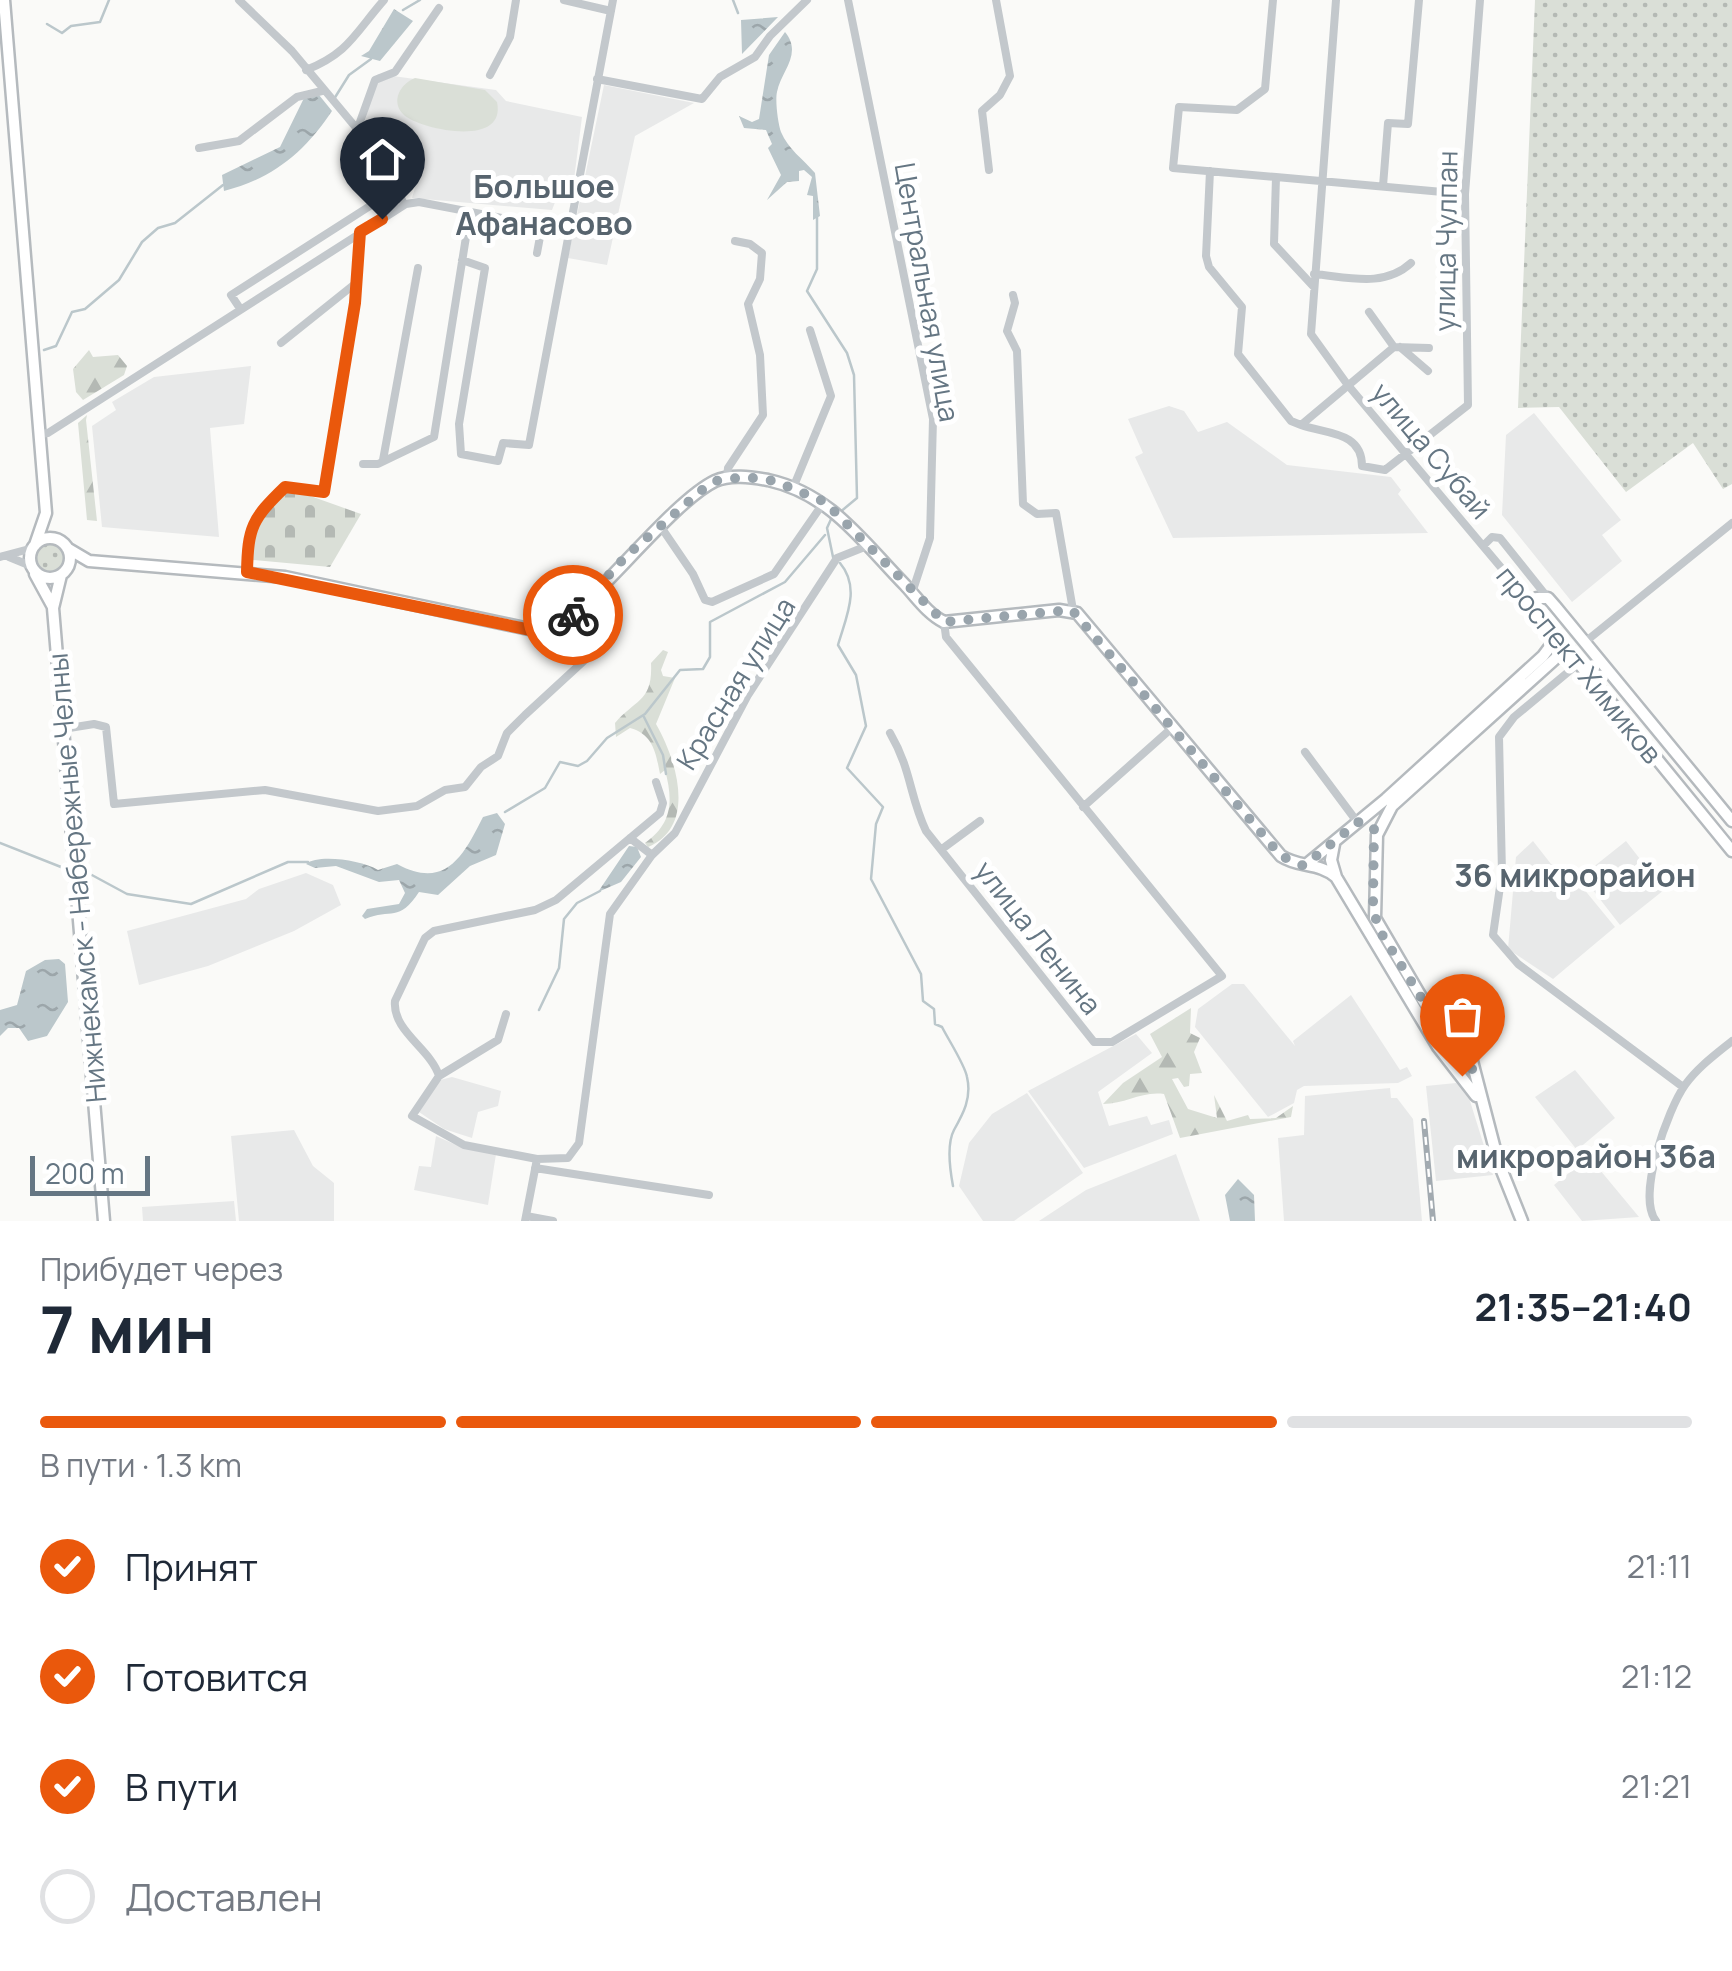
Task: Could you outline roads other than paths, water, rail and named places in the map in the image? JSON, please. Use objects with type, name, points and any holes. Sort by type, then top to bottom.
[{"type":"main road","points":[[4,0],[46,513],[34,547],[32,568],[53,608]]},
{"type":"main road","points":[[34,547],[51,538],[90,561],[247,572],[543,632],[560,626],[626,556],[702,490],[726,478],[759,478],[793,488],[834,510],[944,622],[1072,610],[1281,856],[1304,866],[1322,867],[1336,877]]},
{"type":"main road","points":[[46,513],[70,560],[53,608]]},
{"type":"main road","points":[[32,568],[45,578],[90,561]]},
{"type":"main road","points":[[1535,608],[1537,598],[1548,598]]},
{"type":"main road","name":"проспект Химиков","points":[[1548,598],[1732,822]]},
{"type":"main road","name":"Нижнекамск - Набережные Челны","points":[[53,608],[104,1221]]},
{"type":"main road","name":"проспект Химиков","points":[[1535,608],[1732,851]]},
{"type":"main road","points":[[1376,835],[1392,806],[1543,656],[1552,644],[1552,631]]},
{"type":"main road","points":[[1304,866],[1556,658],[1575,659]]},
{"type":"main road","points":[[1639,736],[1651,738],[1655,728]]},
{"type":"main road","points":[[1669,774],[1671,760],[1683,762]]},
{"type":"main road","points":[[1358,822],[1372,825],[1376,835],[1373,891],[1378,928],[1427,1007],[1474,1068],[1498,1161],[1520,1221]]},
{"type":"main road","points":[[1334,844],[1331,860],[1336,877],[1438,1047],[1476,1097],[1520,1221]]},
{"type":"main road","points":[[1347,895],[1362,901],[1373,891]]},
{"type":"main road","points":[[1438,1047],[1440,1035],[1451,1035]]},
{"type":"main road","points":[[1462,1076],[1471,1075],[1474,1068]]},
{"type":"street","points":[[306,70],[353,42],[384,0]]},
{"type":"street","points":[[490,75],[510,37],[516,0]]},
{"type":"street","points":[[564,0],[611,10]]},
{"type":"street","points":[[462,260],[485,268],[459,424],[461,454],[498,461],[503,444],[529,445],[613,0]]},
{"type":"street","name":"Центральная улица","points":[[848,0],[932,420],[930,538],[912,593]]},
{"type":"street","points":[[989,170],[982,110],[1000,96],[1010,69],[996,0]]},
{"type":"street","points":[[1273,0],[1265,89],[1237,110],[1179,107],[1173,168],[1465,194]]},
{"type":"street","name":"улица Субай","points":[[1336,0],[1312,286],[1314,342],[1482,546]]},
{"type":"street","points":[[1383,186],[1388,123],[1408,124],[1419,0]]},
{"type":"street","name":"улица Чулпан","points":[[1406,454],[1468,406],[1465,194],[1480,0]]},
{"type":"street","points":[[241,2],[306,70],[388,166],[404,205]]},
{"type":"street","points":[[597,79],[702,99],[720,78],[755,57],[801,2]]},
{"type":"street","points":[[356,133],[375,80],[394,72],[439,8]]},
{"type":"street","points":[[199,148],[238,142],[297,97],[322,92]]},
{"type":"street","points":[[1210,171],[1206,256],[1209,267],[1242,307],[1238,354],[1290,421],[1348,437],[1362,454],[1362,466],[1385,470],[1406,454]]},
{"type":"street","points":[[1276,177],[1274,244],[1312,286]]},
{"type":"street","points":[[238,307],[232,294],[398,188]]},
{"type":"street","points":[[39,434],[48,433],[238,307],[404,205],[419,202],[554,228],[568,236]]},
{"type":"street","points":[[362,464],[383,460],[434,437],[470,212]]},
{"type":"street","points":[[554,228],[571,218]]},
{"type":"street","points":[[537,253],[542,226]]},
{"type":"street","points":[[247,572],[248,535],[262,510],[285,487],[324,492],[356,283],[360,232]]},
{"type":"street","points":[[726,478],[763,409],[760,356],[748,304],[760,280],[762,253],[750,244],[735,241]]},
{"type":"street","name":"улица Чулпан","points":[[1314,274],[1371,279],[1395,276],[1411,263]]},
{"type":"street","points":[[383,460],[418,268]]},
{"type":"street","points":[[281,343],[356,283]]},
{"type":"street","points":[[1013,294],[1016,303],[1007,331],[1018,352],[1023,504],[1036,514],[1056,513],[1072,610]]},
{"type":"street","name":"улица Субай","points":[[1369,312],[1397,347],[1428,371]]},
{"type":"street","points":[[793,488],[832,396],[810,330]]},
{"type":"street","name":"улица Субай","points":[[1346,384],[1397,347]]},
{"type":"street","name":"улица Чулпан","points":[[1397,347],[1429,348]]},
{"type":"street","points":[[1300,425],[1346,384]]},
{"type":"street","points":[[661,526],[694,574],[704,600],[712,602],[774,574],[834,510]]},
{"type":"street","points":[[1585,642],[1732,523]]},
{"type":"street","name":"проспект Химиков","points":[[1535,608],[1482,546],[1492,537],[1500,538],[1548,598]]},
{"type":"street","name":"Красная улица","points":[[536,1163],[568,1158],[576,1152],[610,914],[652,854],[675,833],[748,695],[836,558],[866,546]]},
{"type":"street","points":[[4,557],[34,547]]},
{"type":"street","points":[[4,557],[32,568]]},
{"type":"street","points":[[63,728],[94,724],[106,728],[114,804],[265,790],[378,811],[417,806],[445,790],[465,787],[481,767],[498,756],[507,733],[525,714],[600,646],[603,633],[579,608]]},
{"type":"street","points":[[944,622],[946,638],[1083,807],[1173,727]]},
{"type":"street","points":[[1575,659],[1499,736],[1502,874],[1493,935],[1518,964],[1684,1087]]},
{"type":"street","name":"улица Ленина","points":[[890,733],[914,782],[912,802],[942,850],[1094,1042],[1105,1045],[1222,976],[1083,807]]},
{"type":"street","points":[[1305,752],[1358,822]]},
{"type":"street","name":"Красная улица","points":[[439,1076],[394,1009],[426,938],[446,926],[535,910],[579,886],[660,813],[663,804],[656,782]]},
{"type":"street","name":"улица Ленина","points":[[942,850],[980,821]]},
{"type":"street","points":[[630,838],[652,854]]},
{"type":"street","points":[[506,1014],[498,1040],[439,1076],[412,1116],[464,1146],[710,1196]]},
{"type":"street","points":[[1656,1221],[1648,1208],[1650,1186],[1658,1149],[1684,1087],[1732,1040]]},
{"type":"street","points":[[536,1163],[525,1219],[553,1221]]},
{"type":"water","points":[[394,9],[413,21],[380,61],[361,56],[369,51]]},
{"type":"water","points":[[778,17],[742,54],[741,20]]},
{"type":"water","points":[[785,32],[792,48],[777,92],[778,118],[788,144],[815,173],[820,216],[813,220],[813,196],[807,195],[812,177],[804,170],[799,171],[799,181],[787,182],[767,200],[781,175],[768,148],[772,144],[766,130],[744,128],[739,116],[752,122],[759,119],[769,55]]},
{"type":"water","points":[[319,95],[332,111],[299,151],[257,179],[224,191],[222,175],[280,147],[304,98]]},
{"type":"water","points":[[497,813],[505,824],[496,855],[470,866],[438,895],[419,892],[406,908],[394,913],[365,919],[362,916],[367,909],[399,904],[405,893],[399,880],[379,882],[336,866],[315,868],[306,864],[330,859],[361,863],[378,870],[397,864],[414,871],[440,871],[460,856],[483,817]]},
{"type":"water","points":[[629,846],[637,847],[641,857],[621,882],[598,892]]},
{"type":"water","points":[[59,959],[65,964],[68,1002],[47,1036],[28,1041],[19,1028],[8,1028],[0,1036],[0,1010],[17,1005],[26,971],[45,960]]},
{"type":"water","points":[[1238,1179],[1254,1195],[1255,1221],[1230,1221],[1225,1195]]},
{"type":"waterway","points":[[47,24],[62,33],[71,26],[100,22],[109,0]]},
{"type":"waterway","points":[[403,10],[420,0]]},
{"type":"waterway","points":[[733,0],[738,13]]},
{"type":"waterway","points":[[334,99],[349,75],[371,59]]},
{"type":"waterway","points":[[44,350],[56,346],[72,312],[85,309],[119,280],[142,242],[158,228],[175,223],[223,185]]},
{"type":"waterway","points":[[817,215],[817,269],[807,291],[847,353],[854,375],[857,498],[839,513]]},
{"type":"waterway","points":[[832,517],[827,528],[833,557]]},
{"type":"waterway","points":[[505,812],[545,788],[560,762],[578,766],[587,761],[607,738],[645,714],[680,670],[703,669],[710,657],[710,622],[785,582],[825,535]]},
{"type":"waterway","points":[[840,563],[851,593],[838,645],[856,675],[866,726],[847,768],[883,807],[876,824],[871,879],[921,974],[923,1001],[934,1009],[935,1024],[942,1027],[967,1077],[967,1099],[950,1143],[953,1186]]},
{"type":"waterway","points":[[644,717],[663,755],[666,774]]},
{"type":"waterway","points":[[0,843],[61,867]]},
{"type":"waterway","points":[[90,874],[127,894],[191,904],[288,862],[308,862]]},
{"type":"waterway","points":[[539,1010],[559,968],[564,919],[577,903],[600,891]]},
{"type":"railway","points":[[1424,1121],[1433,1221]]},
{"type":"district","name":"Большое Афанасово","points":[[544,204]]},
{"type":"district","name":"36 микрорайон","points":[[1575,875]]},
{"type":"district","name":"микрорайон 36а","points":[[1586,1156]]}]
